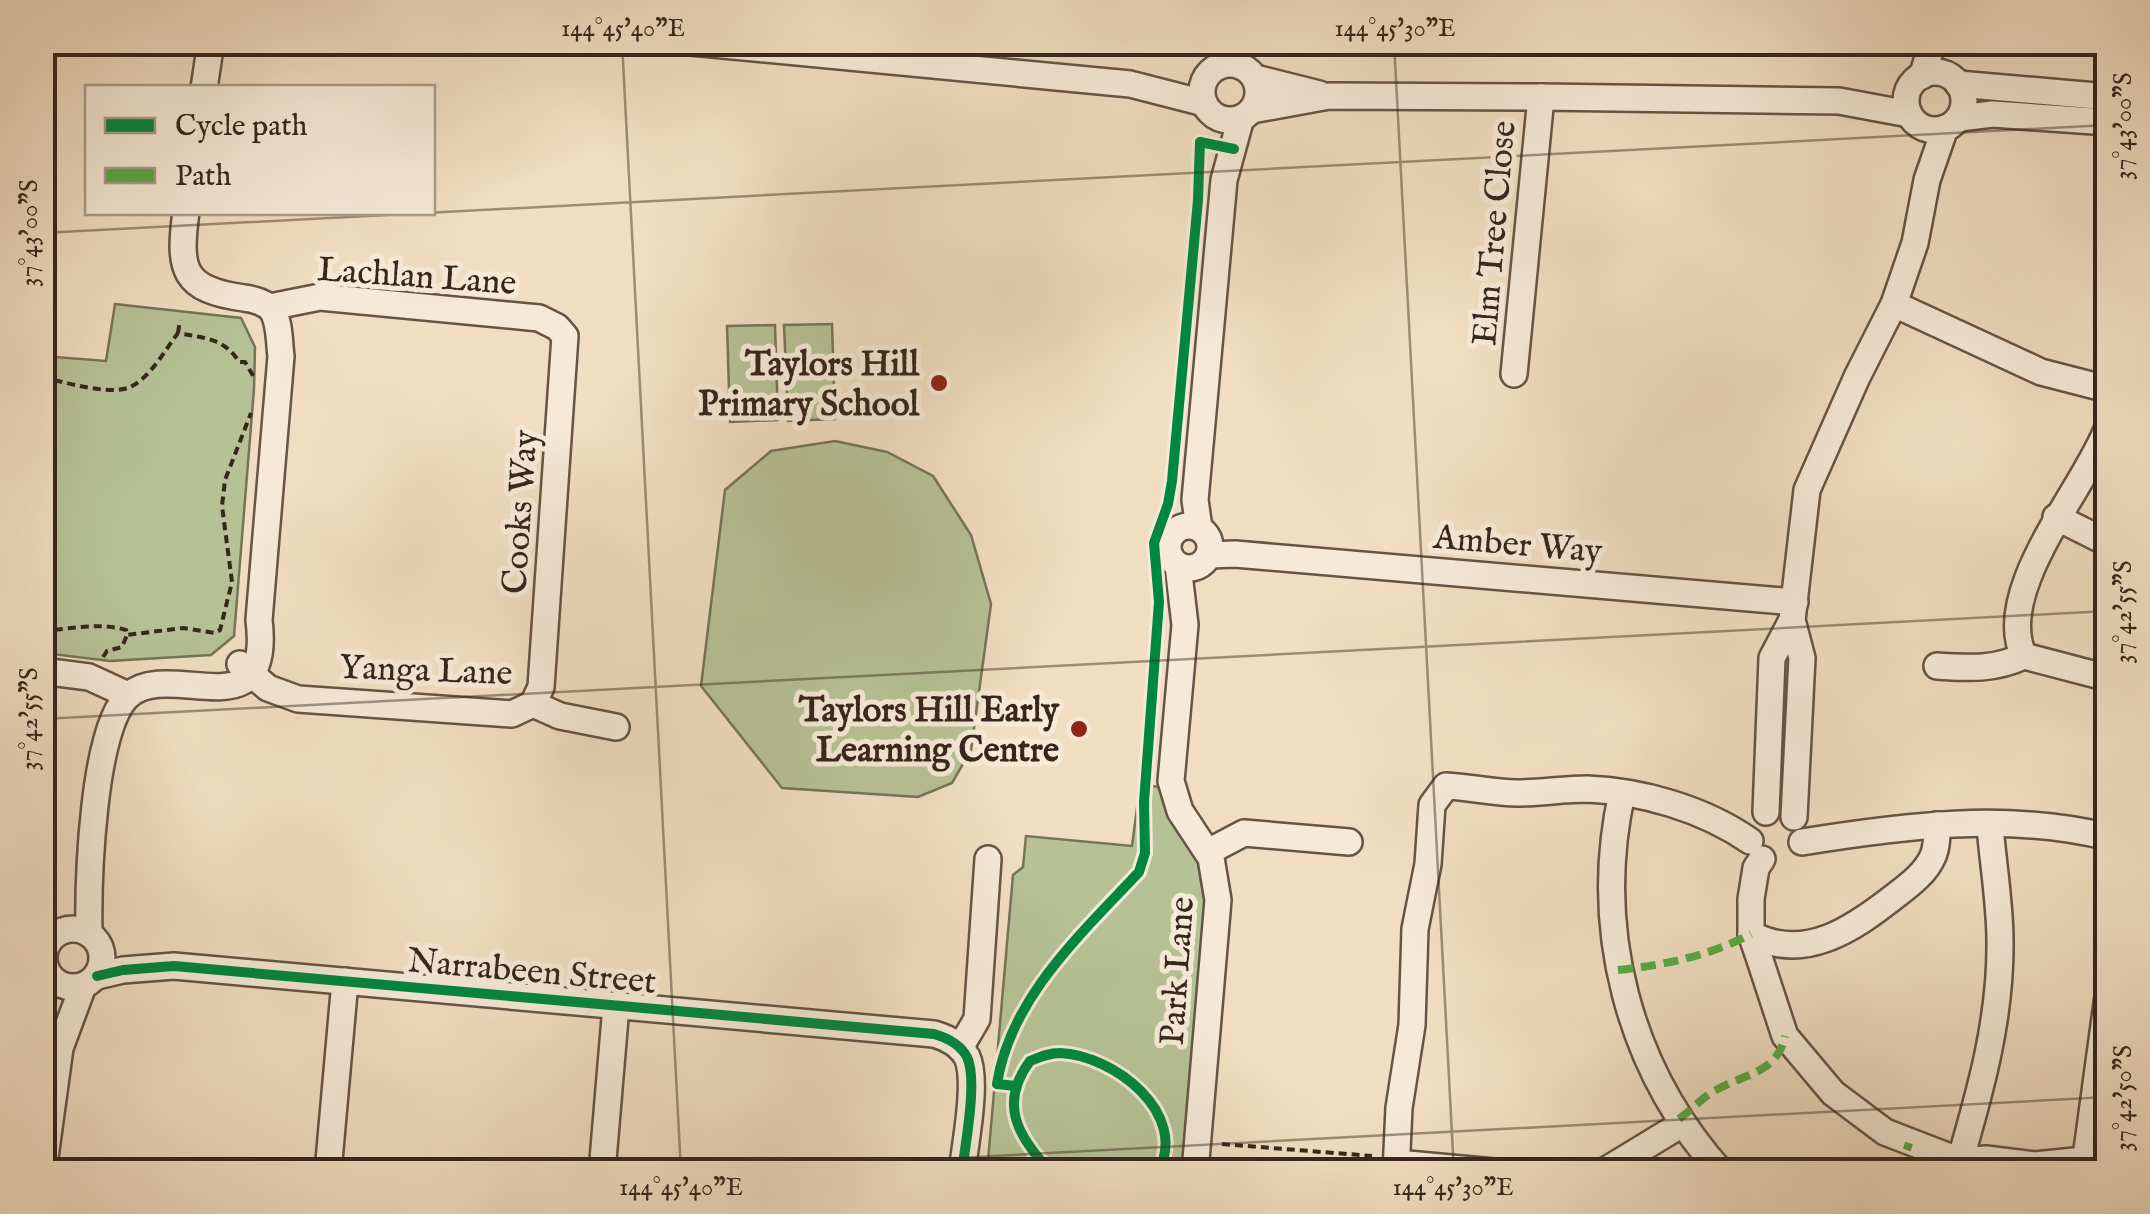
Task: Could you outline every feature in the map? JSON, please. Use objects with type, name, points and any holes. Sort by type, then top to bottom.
[{"type":"street","points":[[204,85],[211,42]]},
{"type":"street","points":[[691,42],[1130,84],[1208,108],[1226,120],[1329,96],[1914,101]]},
{"type":"street","points":[[1927,180],[1914,101],[1933,42]]},
{"type":"street","points":[[1494,1172],[1396,1164],[1399,1108],[1412,1025],[1415,929],[1428,864],[1432,805],[1446,786],[1512,793],[1588,789],[1622,793],[1669,802],[1735,830],[1770,862],[1786,861],[1798,830],[1802,658],[1793,611],[1807,490],[1856,377],[1894,304],[1915,243],[1927,180],[1964,100],[1944,42]]},
{"type":"street","points":[[1130,84],[1229,62],[1329,96]]},
{"type":"street","name":"Park Lane","points":[[1194,1172],[1217,880],[1208,852],[1180,811],[1171,781],[1184,606],[1201,548],[1195,500],[1224,180],[1246,114],[1258,95],[1229,62],[1202,94],[1224,180]]},
{"type":"street","points":[[1914,101],[1936,72],[1954,80],[2108,97]]},
{"type":"street","name":"Elm Tree Close","points":[[1514,374],[1541,98]]},
{"type":"street","points":[[1914,101],[1926,129],[1993,114],[2108,122]]},
{"type":"street","points":[[43,1172],[60,1048],[61,953],[88,860],[106,741],[122,703],[127,678],[150,673],[206,676],[246,669],[259,620],[281,356],[276,319],[270,307],[252,299],[213,294],[194,282],[184,259],[186,215]]},
{"type":"street","name":"Lachlan Lane","points":[[270,307],[320,297],[539,318],[557,327]]},
{"type":"street","points":[[1894,304],[2041,372],[2107,389],[2108,409]]},
{"type":"street","name":"Cooks Way","points":[[533,704],[541,687],[566,347],[565,336],[557,327]]},
{"type":"street","points":[[2024,656],[2017,622],[2036,558],[2056,516],[2097,455],[2108,427]]},
{"type":"street","points":[[2056,516],[2108,543]]},
{"type":"street","name":"Amber Way","points":[[1201,548],[1793,611]]},
{"type":"street","points":[[1766,812],[1772,658],[1793,611]]},
{"type":"street","points":[[1937,666],[1985,669],[2024,656],[2108,678]]},
{"type":"street","name":"Yanga Lane","points":[[246,669],[268,688],[298,699],[512,714],[533,704],[560,716],[616,727]]},
{"type":"street","points":[[42,671],[89,677],[123,691]]},
{"type":"street","points":[[1622,793],[1612,841],[1610,904],[1618,970],[1650,1067],[1682,1124],[1720,1172]]},
{"type":"street","points":[[1798,830],[1781,810],[1766,812],[1752,823],[1756,850],[1752,934],[1785,1036],[1810,1070],[1870,1124],[1960,1161],[1986,1159],[2036,1165],[2090,1162],[2108,996]]},
{"type":"street","points":[[1798,830],[2011,823],[2108,837]]},
{"type":"street","points":[[1752,934],[1778,946],[1791,946],[1828,939],[1855,926],[1903,890],[1928,864],[1936,848],[1937,825]]},
{"type":"street","points":[[1960,1161],[1985,1069],[1998,991],[1999,916],[1990,826]]},
{"type":"street","points":[[1208,852],[1244,833],[1349,842]]},
{"type":"street","points":[[962,1172],[971,1071],[960,1048],[977,1019],[988,859]]},
{"type":"street","points":[[60,1048],[90,981],[102,967],[61,953]]},
{"type":"street","name":"Narrabeen Street","points":[[174,966],[123,970],[64,987],[61,953],[934,1034],[960,1048]]},
{"type":"street","points":[[328,1172],[346,981]]},
{"type":"street","points":[[602,1172],[616,1006]]},
{"type":"street","points":[[1603,1172],[1682,1124]]},
{"type":"path","points":[[42,377],[116,390],[130,387],[151,368],[178,333],[180,320]]},
{"type":"path","points":[[178,333],[218,341],[232,351],[238,362],[246,362],[254,376],[254,389]]},
{"type":"path","points":[[128,635],[183,628],[215,634],[220,630],[232,582],[222,506],[225,480],[252,412],[253,400]]},
{"type":"path","points":[[42,632],[112,626],[126,630],[128,635]]},
{"type":"path","points":[[89,677],[107,651],[122,647],[128,635]]},
{"type":"path","points":[[1220,1144],[1396,1164]]},
{"type":"green space","points":[[115,304],[241,318],[255,347],[234,636],[211,655],[110,661],[43,653],[43,356],[106,361]]},
{"type":"green space","points":[[832,324],[835,419],[788,421],[784,325]]},
{"type":"green space","points":[[775,325],[778,420],[730,422],[727,326]]},
{"type":"green space","points":[[835,441],[887,452],[933,476],[971,535],[991,604],[971,750],[952,783],[918,797],[782,788],[701,686],[725,490],[771,451]]},
{"type":"green space","points":[[1140,785],[1161,787],[1175,826],[1197,857],[1205,904],[1184,1171],[987,1172],[1013,875],[1023,867],[1026,836],[1132,846]]},
{"type":"marked path","points":[[1618,970],[1686,958],[1751,934]]},
{"type":"marked path","points":[[1679,1119],[1713,1092],[1768,1065],[1785,1036]]},
{"type":"marked path","points":[[1900,1172],[1909,1143]]},
{"type":"cycle path","points":[[1016,1086],[997,1084],[1004,1053],[1017,1023],[1072,943],[1139,872],[1145,853],[1144,802],[1159,602],[1154,543],[1172,481],[1200,142],[1234,149]]},
{"type":"cycle path","points":[[97,976],[174,966],[934,1034],[957,1045],[970,1067],[971,1096],[962,1172]]},
{"type":"cycle path","points":[[1051,1172],[1021,1133],[1016,1120],[1015,1092],[1030,1061],[1060,1053],[1102,1064],[1141,1091],[1164,1129],[1165,1150],[1158,1172]]},
{"type":"place","name":"Taylors Hill Primary School","points":[[939,383]]},
{"type":"place","name":"Taylors Hill Early Learning Centre","points":[[1079,729]]}]
